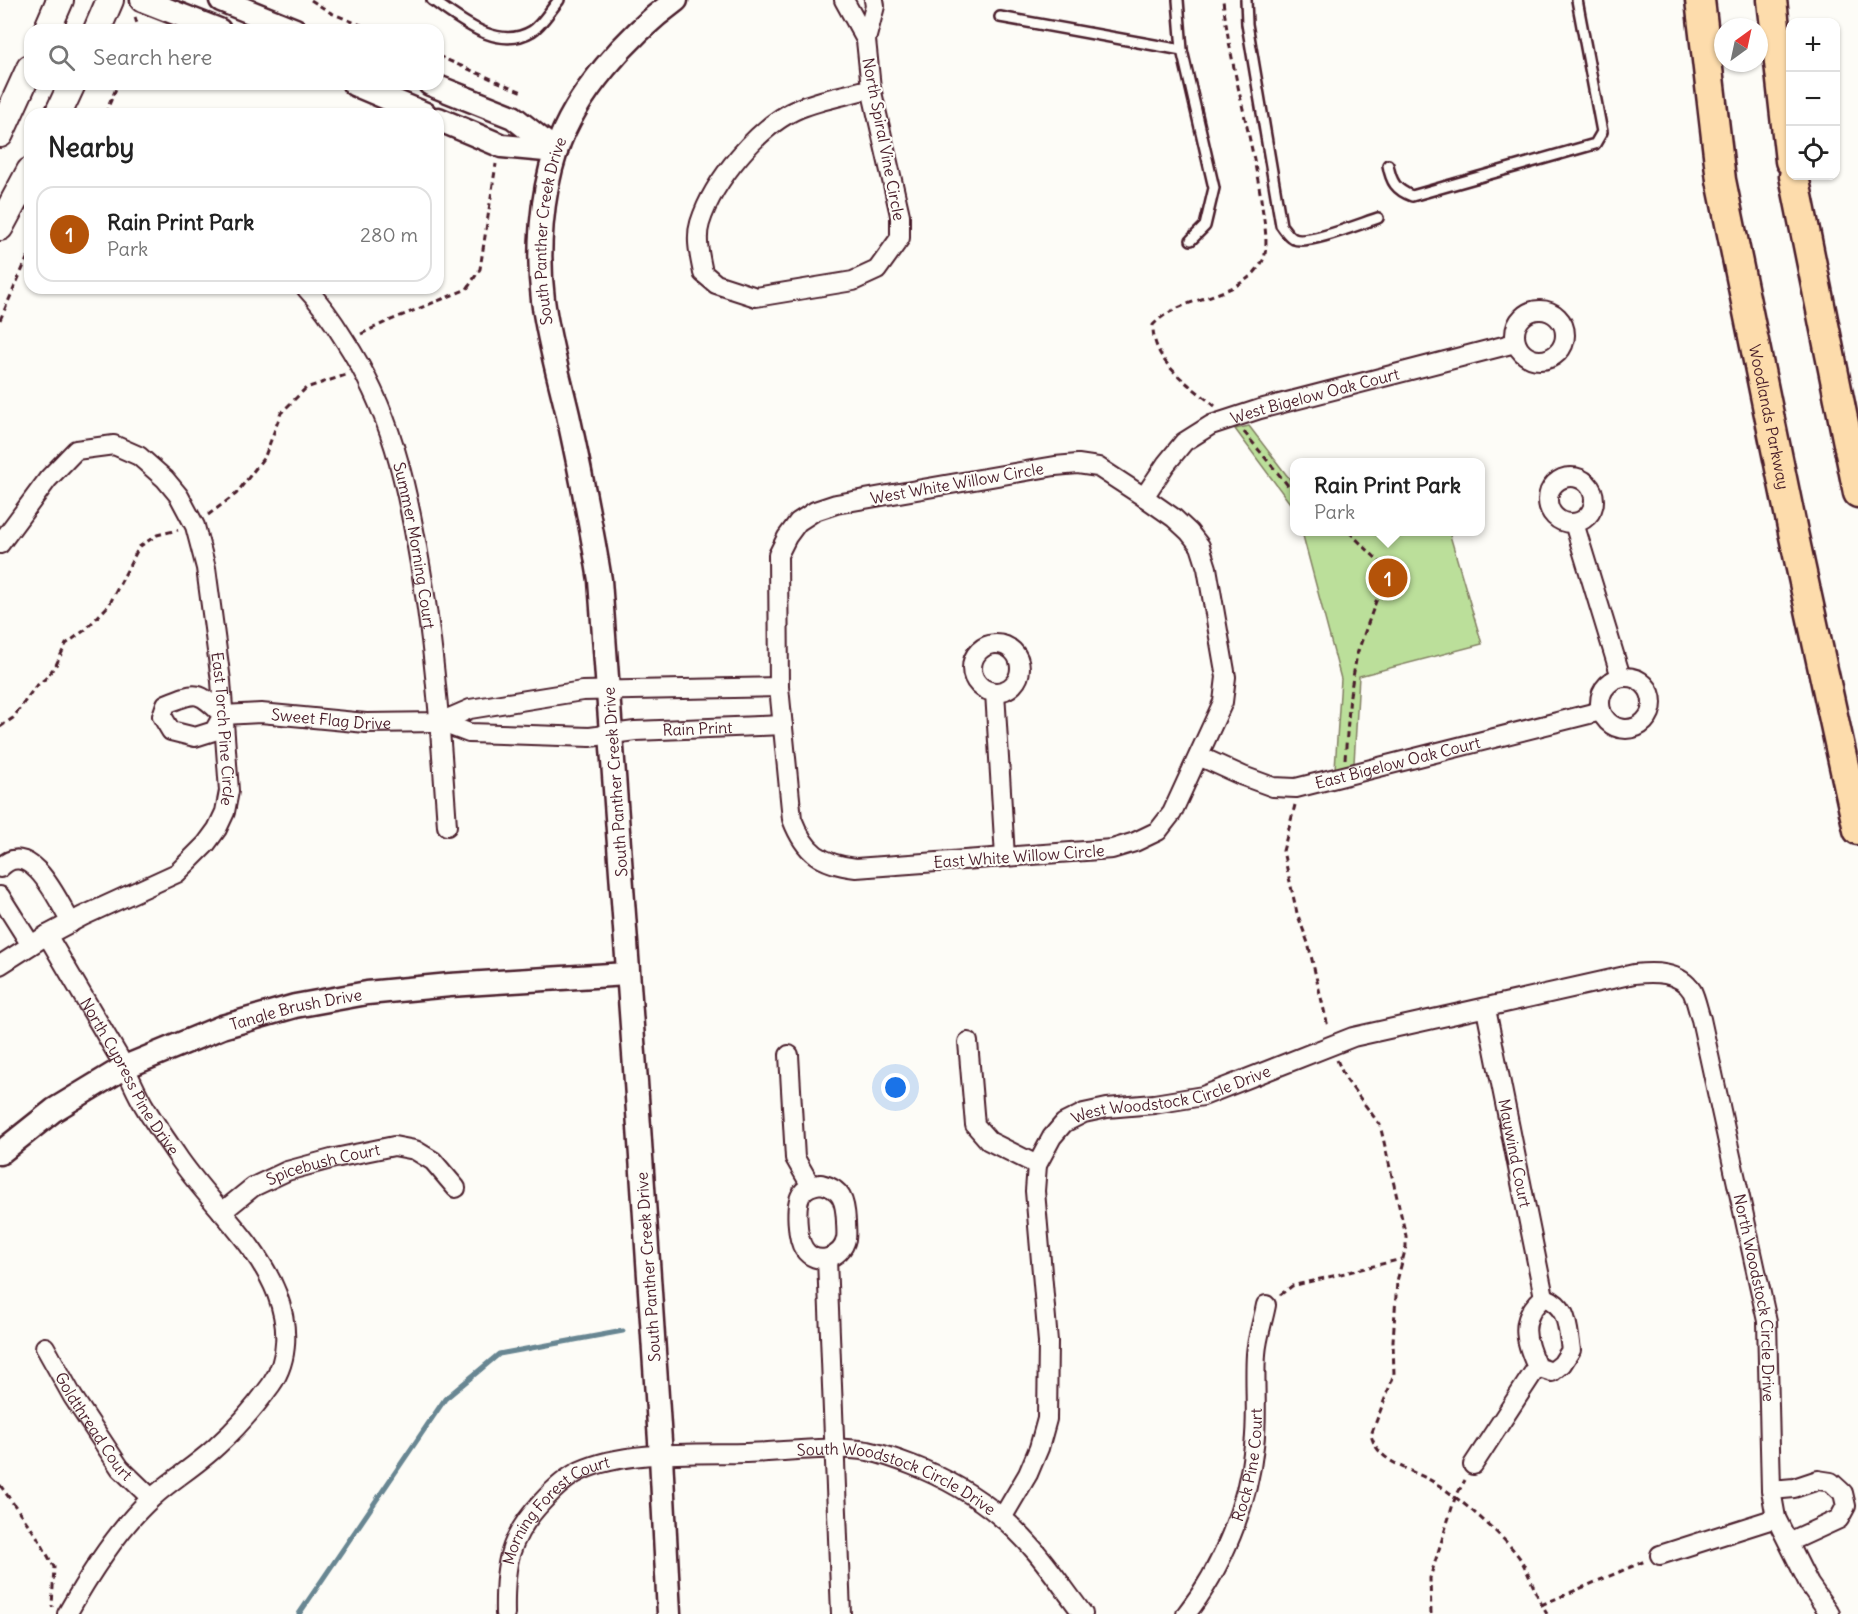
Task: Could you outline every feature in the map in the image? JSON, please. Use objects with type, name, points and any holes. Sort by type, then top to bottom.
[{"type":"main road","points":[[50,24],[60,0]]},
{"type":"main road","points":[[100,24],[110,0]]},
{"type":"main road","name":"Woodlands Parkway","points":[[1700,0],[1721,180],[1793,532],[1858,830]]},
{"type":"main road","points":[[1772,0],[1787,126]]},
{"type":"main road","points":[[0,134],[24,81]]},
{"type":"main road","points":[[61,108],[69,90]]},
{"type":"main road","points":[[1795,180],[1858,493]]},
{"type":"main road","points":[[0,227],[24,182]]},
{"type":"street","points":[[142,0],[204,24]]},
{"type":"street","points":[[221,0],[280,24]]},
{"type":"street","name":"South Panther Creek Drive","points":[[669,1614],[661,1456],[600,580],[543,299],[541,237],[545,199],[556,151],[573,115],[595,80],[620,50],[676,0]]},
{"type":"street","name":"North Spiral Vine Circle","points":[[844,0],[866,40]]},
{"type":"street","name":"North Spiral Vine Circle","points":[[871,88],[800,108],[772,125],[747,148],[722,178],[700,224],[698,246],[703,273],[716,284],[756,297],[853,281],[877,270],[900,238],[900,215],[871,88],[866,40],[875,6],[874,0]]},
{"type":"street","points":[[368,90],[411,108]]},
{"type":"street","points":[[444,90],[513,117],[556,151]]},
{"type":"street","points":[[444,122],[502,146],[556,151]]},
{"type":"street","name":"Summer Morning Court","points":[[311,294],[357,358],[375,393],[402,468],[427,605],[440,722],[447,826]]},
{"type":"street","name":"West Bigelow Oak Court","points":[[1144,497],[1184,442],[1211,425],[1515,343]]},
{"type":"street","name":"East Torch Pine Circle","points":[[0,544],[48,479],[76,450],[114,445],[139,456],[165,479],[179,496],[195,526],[206,568],[217,641],[229,791],[225,812],[217,829],[206,844],[177,873],[47,935],[0,965]]},
{"type":"street","name":"West White Willow Circle","points":[[779,687],[778,555],[798,522],[815,511],[836,504],[1055,466],[1078,464],[1098,467],[1174,518],[1189,532],[1200,546],[1215,608]]},
{"type":"street","points":[[1574,523],[1621,677]]},
{"type":"street","name":"East White Willow Circle","points":[[779,687],[792,819],[800,839],[815,854],[835,865],[856,868],[1112,849],[1136,842],[1158,831],[1172,813],[1223,702],[1226,677],[1215,608]]},
{"type":"street","points":[[1621,677],[1639,681],[1649,691],[1652,705],[1646,720],[1631,729],[1612,726],[1600,711],[1599,700],[1605,687],[1621,677]]},
{"type":"street","points":[[609,692],[779,687]]},
{"type":"street","name":"Sweet Flag Drive","points":[[440,722],[470,709],[582,692],[609,692]]},
{"type":"street","points":[[995,692],[1005,857]]},
{"type":"street","name":"East Bigelow Oak Court","points":[[1199,756],[1273,787],[1296,788],[1600,711]]},
{"type":"street","name":"Sweet Flag Drive","points":[[223,715],[261,713],[366,723],[440,722],[469,733],[590,736],[612,734]]},
{"type":"street","name":"Rain Print","points":[[612,734],[635,730],[783,725]]},
{"type":"street","points":[[0,868],[14,860],[33,864],[71,923]]},
{"type":"street","points":[[0,896],[31,945]]},
{"type":"street","name":"North Cypress Pine Drive","points":[[47,935],[125,1067],[146,1108],[178,1157],[243,1236],[276,1292],[286,1336],[284,1358],[273,1382],[250,1412],[217,1447],[151,1498],[107,1551],[84,1584],[68,1614]]},
{"type":"street","name":"West Woodstock Circle Drive","points":[[1002,1518],[1028,1474],[1039,1448],[1047,1419],[1048,1342],[1035,1191],[1037,1165],[1052,1137],[1065,1123],[1084,1113],[1107,1108],[1154,1104],[1203,1096],[1353,1037],[1394,1027],[1486,1009],[1634,974],[1658,972],[1678,979]]},
{"type":"street","name":"Tangle Brush Drive","points":[[0,1153],[54,1110],[125,1067],[222,1027],[295,1006],[367,993],[426,987],[627,974]]},
{"type":"street","name":"North Woodstock Circle Drive","points":[[1678,979],[1692,991],[1701,1019],[1767,1321],[1771,1490],[1776,1518],[1809,1584],[1830,1614]]},
{"type":"street","name":"Maywind Court","points":[[1486,1009],[1544,1297]]},
{"type":"street","points":[[968,1042],[975,1125],[988,1141],[1037,1165]]},
{"type":"street","points":[[789,1055],[795,1158],[811,1186]]},
{"type":"street","name":"Spicebush Court","points":[[222,1212],[253,1187],[287,1171],[394,1146],[415,1150],[434,1161],[456,1188]]},
{"type":"street","points":[[820,1184],[839,1192],[845,1204],[847,1235],[844,1246],[836,1255],[827,1259],[816,1257],[805,1251],[800,1239],[798,1211],[801,1195],[811,1186],[820,1184]]},
{"type":"street","points":[[827,1259],[841,1614]]},
{"type":"street","points":[[1544,1297],[1556,1302],[1565,1316],[1571,1350],[1562,1364],[1552,1372],[1537,1367],[1526,1343],[1526,1322],[1534,1305],[1544,1297]]},
{"type":"street","name":"Rock Pine Court","points":[[1186,1614],[1203,1593],[1223,1556],[1244,1496],[1254,1446],[1256,1352],[1266,1305]]},
{"type":"street","name":"Goldthread Court","points":[[45,1347],[73,1397],[114,1460],[151,1498]]},
{"type":"street","points":[[1473,1465],[1537,1367]]},
{"type":"street","name":"South Woodstock Circle Drive","points":[[661,1456],[835,1450],[869,1451],[911,1465],[946,1481],[1002,1518],[1042,1559],[1083,1614]]},
{"type":"street","name":"Morning Forest Court","points":[[505,1614],[508,1557],[517,1533],[535,1509],[557,1486],[580,1471],[613,1460],[661,1456]]},
{"type":"street","points":[[1771,1490],[1794,1488],[1818,1480],[1831,1482],[1843,1493],[1846,1506],[1839,1519],[1789,1542]]},
{"type":"street","points":[[1660,1555],[1776,1518]]},
{"type":"lane","points":[[432,0],[474,29],[508,39],[533,31],[559,0]]},
{"type":"lane","points":[[1178,0],[1182,50],[1214,188],[1205,226],[1191,240]]},
{"type":"lane","points":[[1246,0],[1247,24],[1281,225],[1287,234],[1296,240],[1309,240],[1378,218]]},
{"type":"lane","points":[[1388,165],[1390,180],[1401,192],[1412,196],[1595,144],[1602,132],[1576,0]]},
{"type":"lane","points":[[1000,17],[1182,50]]},
{"type":"path","points":[[311,0],[331,13],[358,24]]},
{"type":"path","points":[[1223,0],[1226,27],[1256,166],[1266,236],[1265,254],[1262,264],[1252,275],[1232,288],[1159,318],[1153,325],[1152,339],[1162,358],[1178,377],[1251,438],[1290,488]]},
{"type":"path","points":[[444,59],[522,92]]},
{"type":"path","points":[[108,108],[115,90]]},
{"type":"path","points":[[0,727],[13,718],[35,687],[45,679],[56,665],[66,644],[85,630],[109,605],[139,548],[157,535],[195,526],[236,494],[265,456],[281,413],[306,388],[347,375],[357,358],[362,332],[467,289],[480,268],[496,162]]},
{"type":"path","points":[[0,320],[24,266]]},
{"type":"path","points":[[1348,774],[1345,758],[1349,705],[1357,654],[1384,579],[1384,566],[1354,536]]},
{"type":"path","points":[[1296,788],[1295,804],[1282,851],[1297,913],[1308,943],[1339,1068],[1380,1125],[1406,1236],[1396,1291],[1393,1341],[1394,1375],[1371,1435],[1378,1450],[1394,1463],[1436,1483],[1481,1519],[1519,1557],[1547,1614]]},
{"type":"path","points":[[1266,1305],[1292,1286],[1402,1259]]},
{"type":"path","points":[[1431,1614],[1430,1578],[1455,1498],[1473,1465]]},
{"type":"path","points":[[0,1485],[38,1538],[54,1567],[51,1603],[53,1614]]},
{"type":"path","points":[[1541,1605],[1660,1555]]},
{"type":"green space","points":[[1249,426],[1290,479],[1290,503],[1235,429]]},
{"type":"green space","points":[[1303,536],[1450,536],[1482,644],[1359,676],[1354,763],[1335,769],[1341,679]]},
{"type":"waterway","points":[[299,1614],[445,1399],[499,1354],[623,1331]]},
{"type":"place","name":"Rain Print Park","points":[[1388,578]]}]
